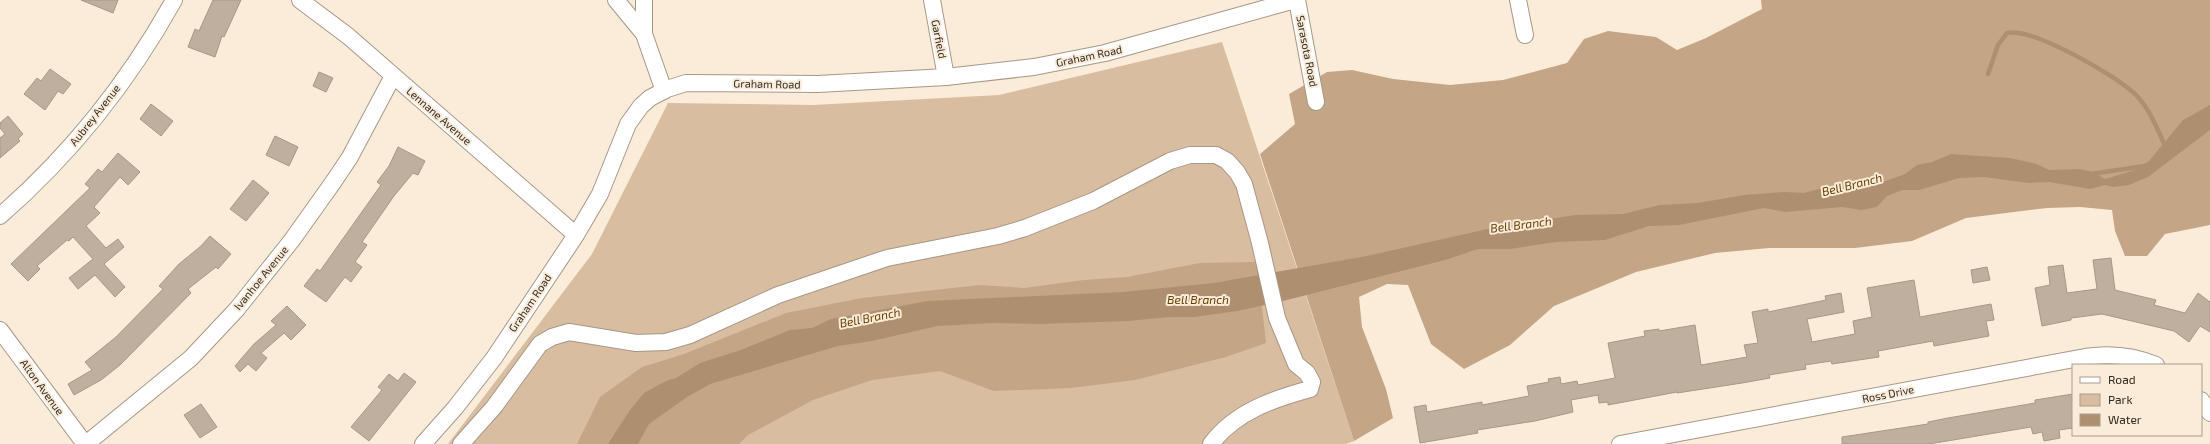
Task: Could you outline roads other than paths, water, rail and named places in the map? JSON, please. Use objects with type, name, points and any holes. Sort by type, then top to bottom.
[{"type":"street","name":"Aubrey Avenue","points":[[0,216],[64,154],[94,119],[140,56],[174,0]]},
{"type":"street","name":"Lennane Avenue","points":[[300,0],[348,36],[576,234]]},
{"type":"street","points":[[616,0],[644,34]]},
{"type":"street","points":[[644,0],[644,34],[664,91]]},
{"type":"street","name":"Garfield","points":[[932,0],[946,77]]},
{"type":"street","name":"Graham Road","points":[[423,444],[455,408],[494,358],[576,234],[600,194],[628,124],[641,106],[664,91],[686,83],[698,82],[818,84],[946,77],[1034,67],[1105,53],[1296,0]]},
{"type":"street","name":"Sarasota Road","points":[[1296,0],[1316,102]]},
{"type":"street","points":[[1518,0],[1525,35]]},
{"type":"street","name":"Ivanhoe Avenue","points":[[86,444],[191,358],[237,309],[292,240],[334,181],[350,157],[393,76]]},
{"type":"street","points":[[461,444],[494,407],[540,344],[552,337],[569,332],[636,343],[666,342],[690,335],[778,295],[887,258],[998,236],[1025,228],[1094,201],[1170,161],[1190,156],[1216,155],[1227,161],[1237,172],[1244,184],[1265,264],[1277,318],[1296,364],[1307,373],[1312,382],[1310,389],[1269,401],[1245,413],[1216,437],[1211,444]]},
{"type":"street","name":"Alton Avenue","points":[[0,330],[86,444]]},
{"type":"street","name":"Ross Drive","points":[[1620,444],[2103,354],[2126,356],[2153,364]]},
{"type":"street","points":[[2202,401],[2210,413]]},
{"type":"water","name":"Bell Branch","points":[[2210,105],[2210,130],[2148,177],[2129,185],[2114,187],[2105,185],[2090,189],[2049,182],[2029,183],[1984,177],[1959,178],[1919,190],[1902,190],[1887,196],[1877,207],[1861,210],[1842,207],[1785,212],[1764,208],[1679,225],[1649,226],[1605,240],[1556,242],[1510,249],[1478,249],[1445,260],[1283,301],[1237,311],[1194,317],[1169,317],[1128,321],[1041,324],[994,323],[937,326],[872,341],[838,346],[710,384],[687,397],[649,424],[638,444],[608,444],[630,410],[644,393],[666,381],[676,378],[700,363],[741,350],[790,330],[812,328],[831,319],[928,301],[1123,292],[1214,283],[1367,256],[1492,228],[1575,215],[1623,214],[1660,205],[1698,203],[1744,195],[1785,192],[1804,193],[1819,189],[1841,188],[1864,183],[1886,181],[1905,174],[1917,165],[1932,162],[1951,154],[2010,158],[2037,164],[2049,170],[2080,169],[2093,172],[2105,179],[2135,170],[2149,161],[2183,120]]},
{"type":"waterway","points":[[1988,74],[1998,45],[2007,33],[2019,33],[2035,37],[2093,65],[2111,76],[2136,95],[2150,113],[2166,148]]},
{"type":"waterway","name":"Bell Branch","points":[[2091,174],[2145,166]]}]
